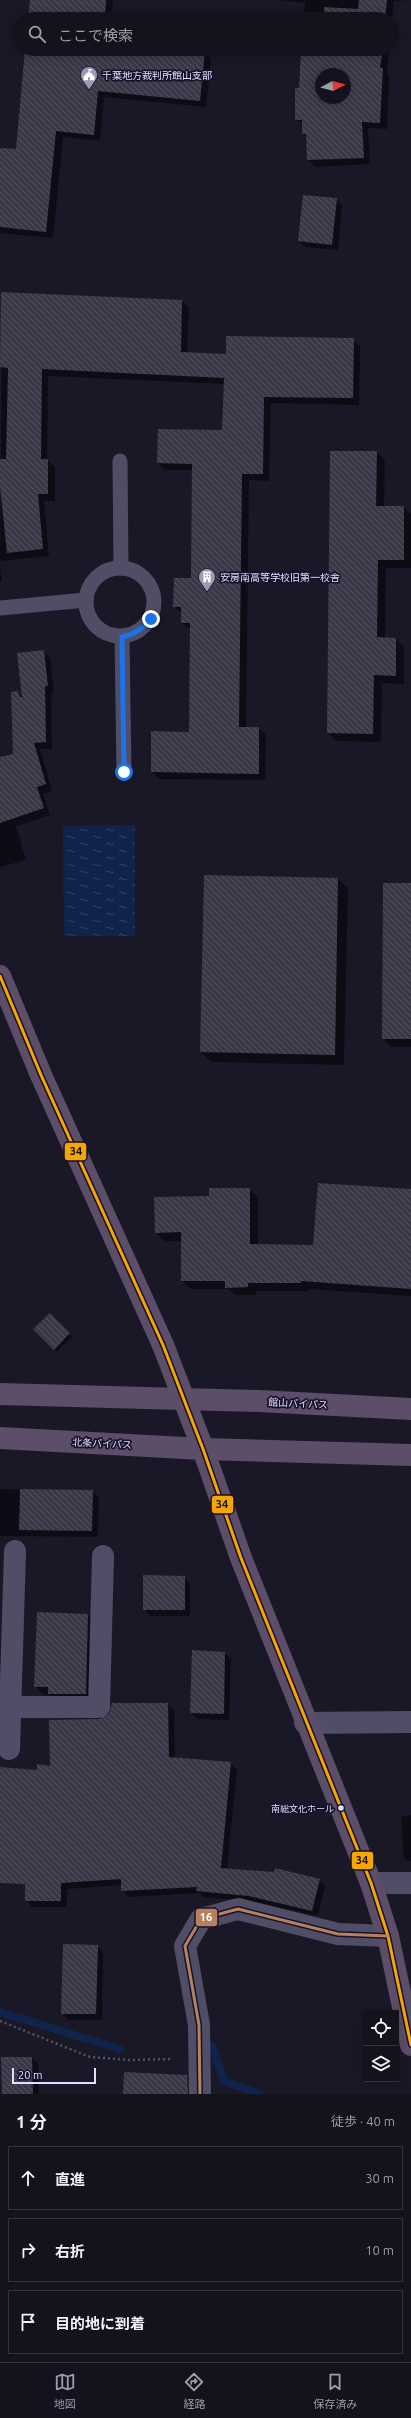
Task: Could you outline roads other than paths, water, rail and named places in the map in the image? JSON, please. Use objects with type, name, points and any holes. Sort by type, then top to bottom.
[{"type":"highway","points":[[0,976],[41,1075],[136,1283],[185,1399],[241,1558],[305,1723],[371,1883],[388,1936],[410,2034]]},
{"type":"highway","points":[[0,1394],[185,1399]]},
{"type":"highway","name":"館山バイパス","points":[[185,1399],[411,1409]]},
{"type":"highway","name":"北条バイパス","points":[[0,1438],[203,1449]]},
{"type":"highway","points":[[203,1449],[411,1455]]},
{"type":"street","points":[[9,1749],[15,1551]]},
{"type":"street","points":[[11,1707],[99,1707],[103,1556]]},
{"type":"street","points":[[305,1723],[411,1722]]},
{"type":"street","points":[[371,1883],[411,1883]]},
{"type":"street","points":[[200,2094],[199,2025],[185,1946],[201,1919],[238,1909],[338,1934],[388,1936]]},
{"type":"lane","points":[[120,462],[121,568]]},
{"type":"lane","points":[[121,568],[132,570],[143,576],[150,585],[154,608],[151,619],[143,628],[133,634],[122,637],[110,636],[100,630],[92,622],[87,612],[86,600],[88,590],[101,574],[111,569],[121,568]]},
{"type":"lane","points":[[0,608],[86,600]]},
{"type":"lane","points":[[122,637],[124,772]]},
{"type":"water","points":[[135,825],[135,936],[64,936],[63,826]]},
{"type":"waterway","points":[[0,2012],[120,2049]]},
{"type":"waterway","points":[[212,2046],[224,2081],[259,2094]]},
{"type":"place","name":"千葉地方裁判所館山支部","points":[[89,90]]},
{"type":"place","name":"安房南高等学校旧第一校舎","points":[[207,592]]},
{"type":"place","name":"南総文化ホール","points":[[341,1808]]}]
